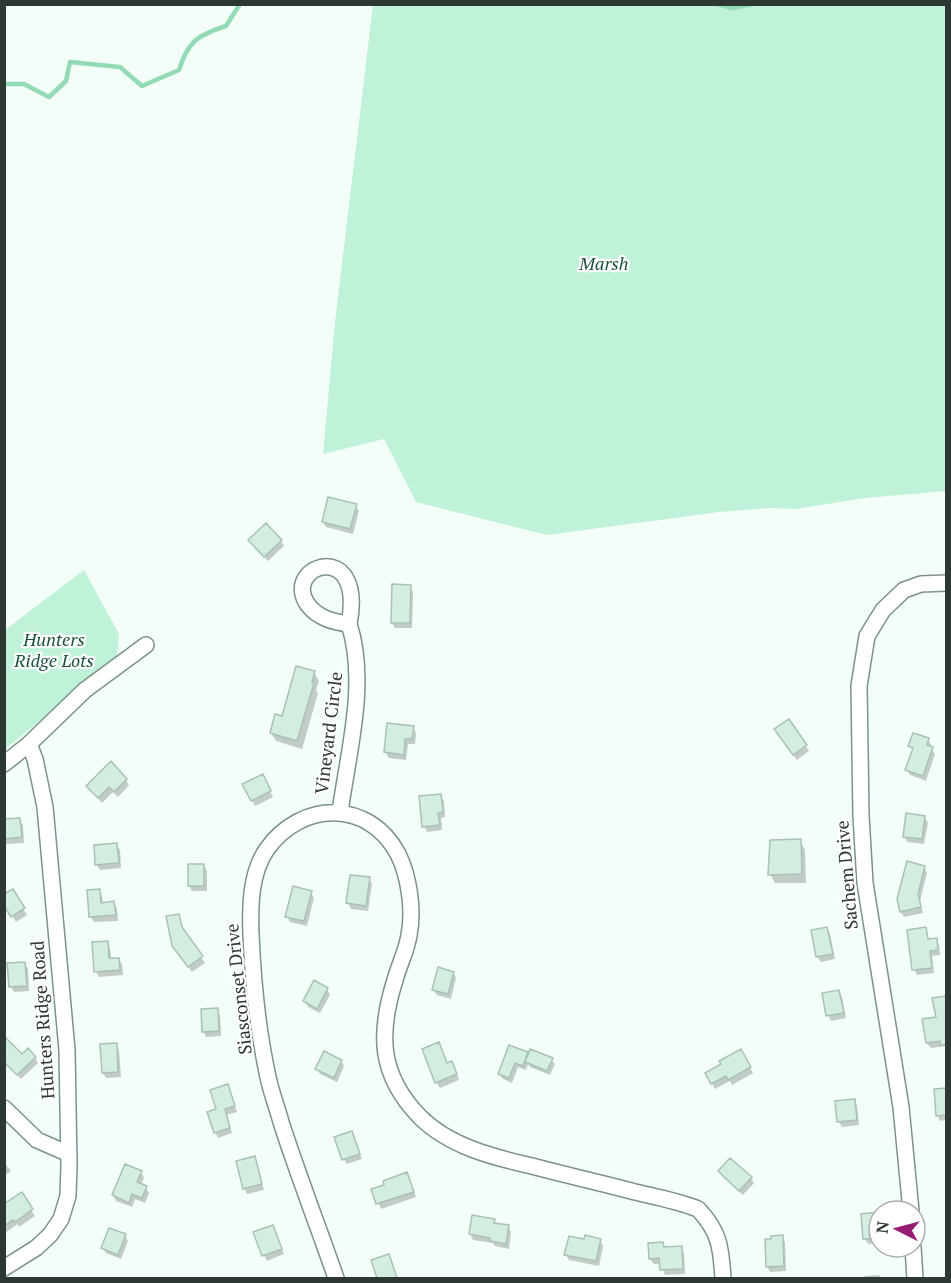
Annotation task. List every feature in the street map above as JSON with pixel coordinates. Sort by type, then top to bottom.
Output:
[{"type":"street","name":"Sachem Drive","points":[[910,1199],[901,1107],[865,883],[861,816],[859,686],[867,636],[883,610],[903,590],[921,584],[946,583]]},
{"type":"street","name":"Vineyard Circle","points":[[340,812],[355,711],[358,674],[354,641],[349,624]]},
{"type":"street","points":[[4,764],[85,690],[146,645]]},
{"type":"street","name":"Hunters Ridge Road","points":[[4,1268],[36,1248],[50,1235],[61,1219],[68,1196],[67,1050],[45,807],[35,759],[28,744]]},
{"type":"street","name":"Siasconset Drive","points":[[336,1278],[289,1146],[268,1077],[256,1007],[250,910],[254,883],[266,850],[294,823],[318,814],[340,812],[375,825],[387,836],[406,873],[410,934],[388,1004],[385,1035],[386,1060],[398,1091],[438,1134],[490,1156],[698,1209],[713,1229],[720,1244],[723,1278]]},
{"type":"street","points":[[4,1108],[37,1140],[69,1154]]},
{"type":"street","points":[[914,1259],[915,1278]]},
{"type":"green space","name":"Marsh","points":[[373,5],[946,5],[946,491],[865,498],[796,509],[770,508],[719,512],[547,535],[416,502],[384,439],[323,454],[335,322]]},
{"type":"green space","name":"Hunters Ridge Lots","points":[[84,570],[119,634],[117,656],[113,662],[5,749],[5,630]]},
{"type":"building","points":[[328,497],[357,504],[350,529],[322,522]]},
{"type":"building","points":[[266,523],[282,540],[264,557],[248,540]]},
{"type":"building","points":[[392,584],[411,585],[410,623],[391,623]]},
{"type":"building","points":[[296,666],[315,671],[312,682],[314,683],[297,741],[270,733],[275,714],[282,716]]},
{"type":"building","points":[[789,719],[807,745],[793,755],[774,729]]},
{"type":"building","points":[[387,723],[414,726],[412,739],[405,739],[404,755],[384,752]]},
{"type":"building","points":[[913,733],[929,738],[927,745],[933,747],[923,776],[905,770],[913,748],[908,746]]},
{"type":"building","points":[[111,761],[127,779],[114,792],[109,787],[98,798],[86,786]]},
{"type":"building","points":[[263,774],[271,791],[251,801],[242,784]]},
{"type":"building","points":[[441,794],[443,812],[438,813],[440,825],[422,827],[419,796]]},
{"type":"building","points":[[906,813],[925,816],[922,839],[903,837]]},
{"type":"building","points":[[20,818],[22,837],[4,839],[4,819]]},
{"type":"building","points":[[801,839],[802,874],[768,875],[770,840]]},
{"type":"building","points":[[117,843],[119,863],[95,865],[94,845]]},
{"type":"building","points":[[907,861],[925,866],[918,894],[921,907],[900,912],[897,899]]},
{"type":"building","points":[[188,864],[204,864],[204,886],[188,886]]},
{"type":"building","points":[[350,875],[370,877],[366,906],[346,903]]},
{"type":"building","points":[[293,886],[312,891],[304,921],[285,917]]},
{"type":"building","points":[[13,889],[25,908],[11,917],[4,906],[4,894]]},
{"type":"building","points":[[100,889],[101,903],[114,901],[116,915],[89,917],[87,890]]},
{"type":"building","points":[[179,914],[182,927],[203,956],[188,967],[172,946],[166,916]]},
{"type":"building","points":[[827,927],[833,954],[816,957],[811,930]]},
{"type":"building","points":[[926,927],[928,939],[937,938],[938,950],[930,951],[932,968],[912,970],[907,930]]},
{"type":"building","points":[[108,941],[109,958],[119,958],[120,970],[94,972],[92,942]]},
{"type":"building","points":[[25,962],[27,986],[9,987],[7,963]]},
{"type":"building","points":[[438,967],[454,972],[448,994],[432,990]]},
{"type":"building","points":[[314,980],[328,988],[317,1009],[303,1001]]},
{"type":"building","points":[[839,990],[844,1013],[826,1016],[822,993]]},
{"type":"building","points":[[946,996],[946,1045],[940,1045],[940,1041],[926,1043],[922,1019],[936,1017],[932,998]]},
{"type":"building","points":[[218,1008],[219,1031],[202,1032],[201,1009]]},
{"type":"building","points":[[4,1036],[22,1054],[28,1048],[36,1057],[17,1075],[4,1062]]},
{"type":"building","points":[[439,1042],[447,1063],[452,1061],[457,1074],[435,1083],[422,1049]]},
{"type":"building","points":[[117,1043],[118,1072],[102,1073],[100,1044]]},
{"type":"building","points":[[509,1045],[528,1052],[523,1066],[515,1063],[509,1078],[498,1074]]},
{"type":"building","points":[[530,1049],[553,1058],[547,1071],[525,1062]]},
{"type":"building","points":[[741,1049],[751,1067],[728,1080],[726,1076],[711,1084],[705,1073],[721,1064],[719,1061]]},
{"type":"building","points":[[324,1051],[342,1060],[334,1078],[315,1069]]},
{"type":"building","points":[[228,1084],[235,1106],[225,1109],[230,1128],[214,1133],[207,1112],[216,1109],[210,1090]]},
{"type":"building","points":[[946,1088],[946,1115],[936,1116],[934,1089]]},
{"type":"building","points":[[855,1099],[857,1120],[837,1122],[835,1101]]},
{"type":"building","points":[[352,1131],[360,1154],[342,1160],[334,1137]]},
{"type":"building","points":[[255,1156],[262,1184],[243,1189],[236,1161]]},
{"type":"building","points":[[730,1158],[752,1177],[739,1191],[718,1171]]},
{"type":"building","points":[[125,1164],[142,1171],[137,1182],[147,1186],[142,1198],[132,1194],[129,1203],[112,1195]]},
{"type":"building","points":[[407,1172],[414,1192],[376,1204],[371,1189],[384,1185],[383,1181]]},
{"type":"building","points":[[22,1192],[33,1209],[15,1222],[13,1220],[4,1226],[4,1204]]},
{"type":"building","points":[[867,1213],[867,1239],[863,1239],[861,1214]]},
{"type":"building","points":[[472,1215],[495,1219],[494,1223],[509,1225],[506,1244],[469,1234]]},
{"type":"building","points":[[273,1225],[282,1249],[262,1256],[253,1232]]},
{"type":"building","points":[[109,1228],[126,1234],[118,1255],[101,1248]]},
{"type":"building","points":[[585,1235],[601,1239],[596,1261],[564,1255],[569,1236],[584,1239]]},
{"type":"building","points":[[783,1235],[784,1266],[766,1267],[765,1239]]},
{"type":"building","points":[[663,1242],[664,1247],[682,1246],[683,1269],[660,1270],[659,1258],[649,1259],[648,1243]]},
{"type":"building","points":[[389,1254],[397,1278],[377,1278],[371,1260]]},
{"type":"waterway","points":[[4,84],[24,84],[49,97],[66,81],[70,62],[120,67],[142,86],[179,70],[186,52],[195,40],[226,26],[240,4]]},
{"type":"waterway","points":[[717,4],[733,8],[752,4]]}]
